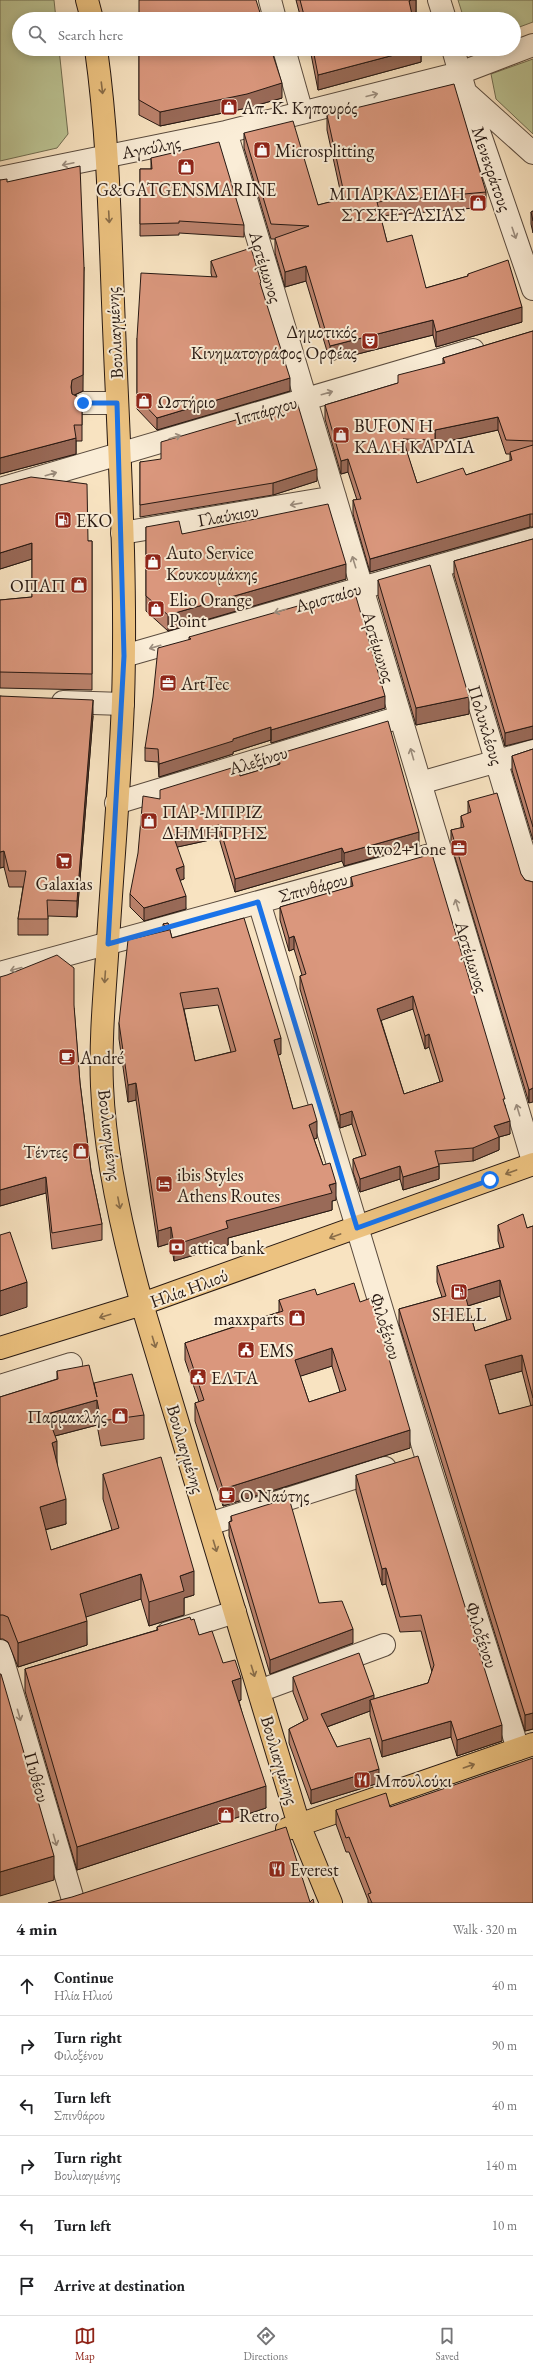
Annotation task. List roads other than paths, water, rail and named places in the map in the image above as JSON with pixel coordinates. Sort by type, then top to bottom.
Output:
[{"type":"main road","points":[[87,0],[90,12]]},
{"type":"main road","name":"Βουλιαγμένης","points":[[97,56],[103,105],[106,156],[120,454],[124,656],[103,1014],[102,1087],[112,1166],[132,1269],[142,1304],[300,1825],[331,1903]]},
{"type":"main road","name":"Ηλία Ηλιού","points":[[0,1348],[142,1304],[533,1164]]},
{"type":"main road","points":[[266,1836],[526,1746]]},
{"type":"main road","points":[[71,1902],[95,1893]]},
{"type":"street","points":[[270,0],[273,12]]},
{"type":"street","points":[[439,0],[443,12]]},
{"type":"street","name":"Αγκύλης","points":[[521,51],[533,45]]},
{"type":"street","points":[[286,56],[302,113]]},
{"type":"street","name":"Μενεκράτους","points":[[455,56],[462,82],[533,289]]},
{"type":"street","name":"Αγκύλης","points":[[0,178],[226,132],[302,113],[462,82],[512,56]]},
{"type":"street","points":[[462,82],[533,153]]},
{"type":"street","name":"Αρτέμωνος","points":[[226,132],[533,1161]]},
{"type":"street","name":"Ιππάρχου","points":[[0,489],[495,343]]},
{"type":"street","points":[[83,403],[117,403]]},
{"type":"street","name":"Γλαύκιου","points":[[122,533],[335,497]]},
{"type":"street","name":"Αρισταίου","points":[[124,656],[533,539]]},
{"type":"street","name":"Πολυκλέους","points":[[438,566],[533,884]]},
{"type":"street","points":[[46,702],[122,704]]},
{"type":"street","name":"Αλεξίνου","points":[[116,803],[400,717]]},
{"type":"street","points":[[420,782],[533,751]]},
{"type":"street","name":"Σπινθάρου","points":[[0,973],[441,852]]},
{"type":"street","name":"Φιλοξένου","points":[[258,902],[426,1456],[526,1746]]},
{"type":"street","points":[[0,1386],[71,1364]]},
{"type":"street","points":[[209,1524],[426,1456]]},
{"type":"street","points":[[152,1638],[235,1612]]},
{"type":"street","points":[[259,1691],[384,1645]]},
{"type":"street","name":"Πυθέου","points":[[0,1651],[5,1684],[71,1902]]},
{"type":"street","points":[[5,1684],[32,1676]]},
{"type":"place","name":"Απ. Κ. Κηπουρός","points":[[229,107]]},
{"type":"place","name":"Microsplitting","points":[[262,150]]},
{"type":"place","name":"G&GATGENSMARINE","points":[[186,167]]},
{"type":"place","name":"ΜΠΑΡΚΑΣ ΕΙΔΗ ΣΥΣΚΕΥΑΣΙΑΣ","points":[[478,203]]},
{"type":"place","name":"Δημοτικός Κινηματογράφος Ορφέας","points":[[370,341]]},
{"type":"place","name":"Ωστήριο","points":[[144,401]]},
{"type":"place","name":"BUFON Η ΚΑΛΗ ΚΑΡΔΙΑ","points":[[341,435]]},
{"type":"place","name":"EKO","points":[[63,520]]},
{"type":"place","name":"Auto Service Κουκουμάκης","points":[[153,562]]},
{"type":"place","name":"ΟΠΑΠ","points":[[79,585]]},
{"type":"place","name":"Elio Orange Point","points":[[156,609]]},
{"type":"place","name":"ArtTec","points":[[168,683]]},
{"type":"place","name":"ΠΑΡ-ΜΠΡΙΖ ΔΗΜΗΤΡΗΣ","points":[[149,821]]},
{"type":"place","name":"two2+1one","points":[[459,848]]},
{"type":"place","name":"Galaxias","points":[[64,861]]},
{"type":"place","name":"André","points":[[67,1057]]},
{"type":"place","name":"Τέντες","points":[[81,1151]]},
{"type":"place","name":"ibis Styles Athens Routes","points":[[164,1184]]},
{"type":"place","name":"attica bank","points":[[177,1247]]},
{"type":"place","name":"SHELL","points":[[459,1292]]},
{"type":"place","name":"maxxparts","points":[[297,1318]]},
{"type":"place","name":"EMS","points":[[246,1350]]},
{"type":"place","name":"ΕΛΤΑ","points":[[198,1377]]},
{"type":"place","name":"Παρμακλής","points":[[120,1416]]},
{"type":"place","name":"Ο Ναύτης","points":[[227,1495]]},
{"type":"place","name":"Μπουλούκι","points":[[362,1780]]},
{"type":"place","name":"Retro","points":[[226,1815]]},
{"type":"place","name":"Everest","points":[[277,1869]]}]
